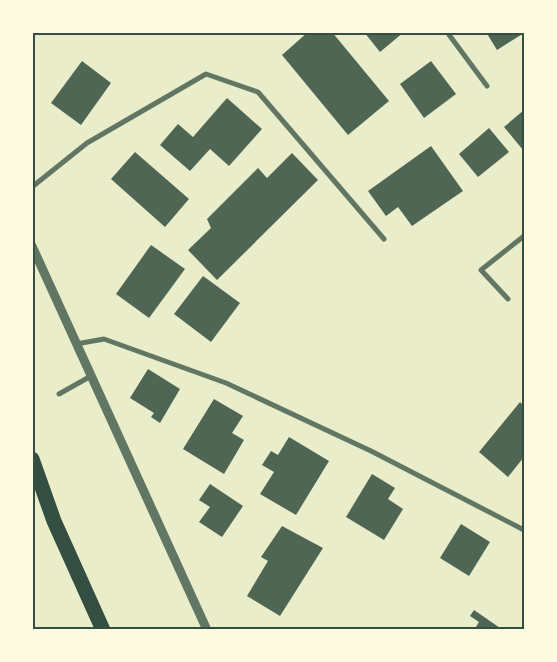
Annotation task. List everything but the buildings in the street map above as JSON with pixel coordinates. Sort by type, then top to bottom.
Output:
[{"type":"highway","points":[[32,459],[54,520],[104,630]]},
{"type":"highway","points":[[32,483],[54,520]]},
{"type":"street","points":[[447,32],[486,86]]},
{"type":"street","points":[[32,187],[87,143],[206,74],[258,92],[384,239]]},
{"type":"street","points":[[508,299],[481,270],[524,236]]},
{"type":"street","points":[[32,246],[207,630]]},
{"type":"street","points":[[76,344],[104,339],[226,383],[371,451],[524,530]]},
{"type":"street","points":[[58,394],[91,376]]}]
